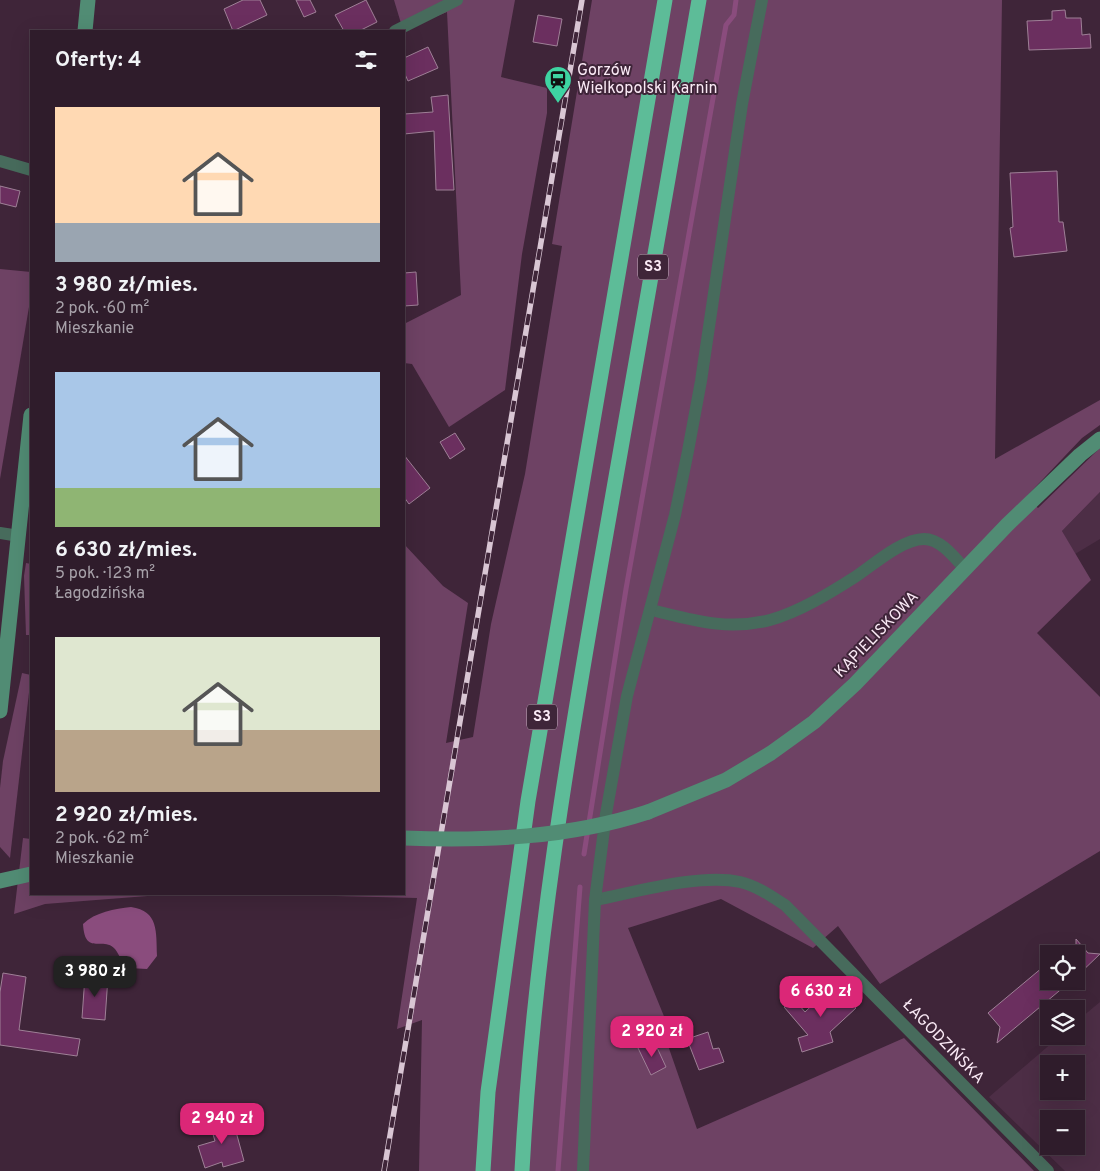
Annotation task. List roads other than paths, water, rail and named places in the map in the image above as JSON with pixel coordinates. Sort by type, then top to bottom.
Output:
[{"type":"highway","name":"S3","points":[[483,1171],[488,1092],[528,801],[665,0]]},
{"type":"highway","name":"S3","points":[[522,1171],[526,1095],[538,981],[574,718],[699,0]]},
{"type":"street","points":[[85,30],[88,0]]},
{"type":"street","points":[[397,30],[458,0]]},
{"type":"street","points":[[583,1171],[595,900],[606,814],[627,696],[675,515],[702,381],[742,104],[762,0]]},
{"type":"street","points":[[0,161],[30,170]]},
{"type":"street","points":[[0,711],[30,426]]},
{"type":"street","name":"KĄPIELISKOWA","points":[[405,838],[482,839],[549,835],[583,830],[648,812],[726,780],[771,754],[814,722],[855,684],[1027,506],[1080,455],[1100,439]]},
{"type":"street","points":[[0,533],[19,536]]},
{"type":"street","points":[[650,610],[711,624],[740,626],[772,620],[799,608],[853,578],[911,542],[925,539],[939,544],[966,570]]},
{"type":"street","points":[[0,880],[30,874]]},
{"type":"street","name":"ŁAGODZIŃSKA","points":[[595,900],[716,878],[742,882],[765,892],[785,905],[1048,1171]]},
{"type":"waterway","points":[[584,854],[626,589],[726,25],[734,15],[736,0]]},
{"type":"waterway","points":[[558,1171],[580,887]]},
{"type":"railway","points":[[384,1171],[582,0]]},
{"type":"place","name":"Gorzów Wielkopolski Karnin","points":[[558,104]]}]
